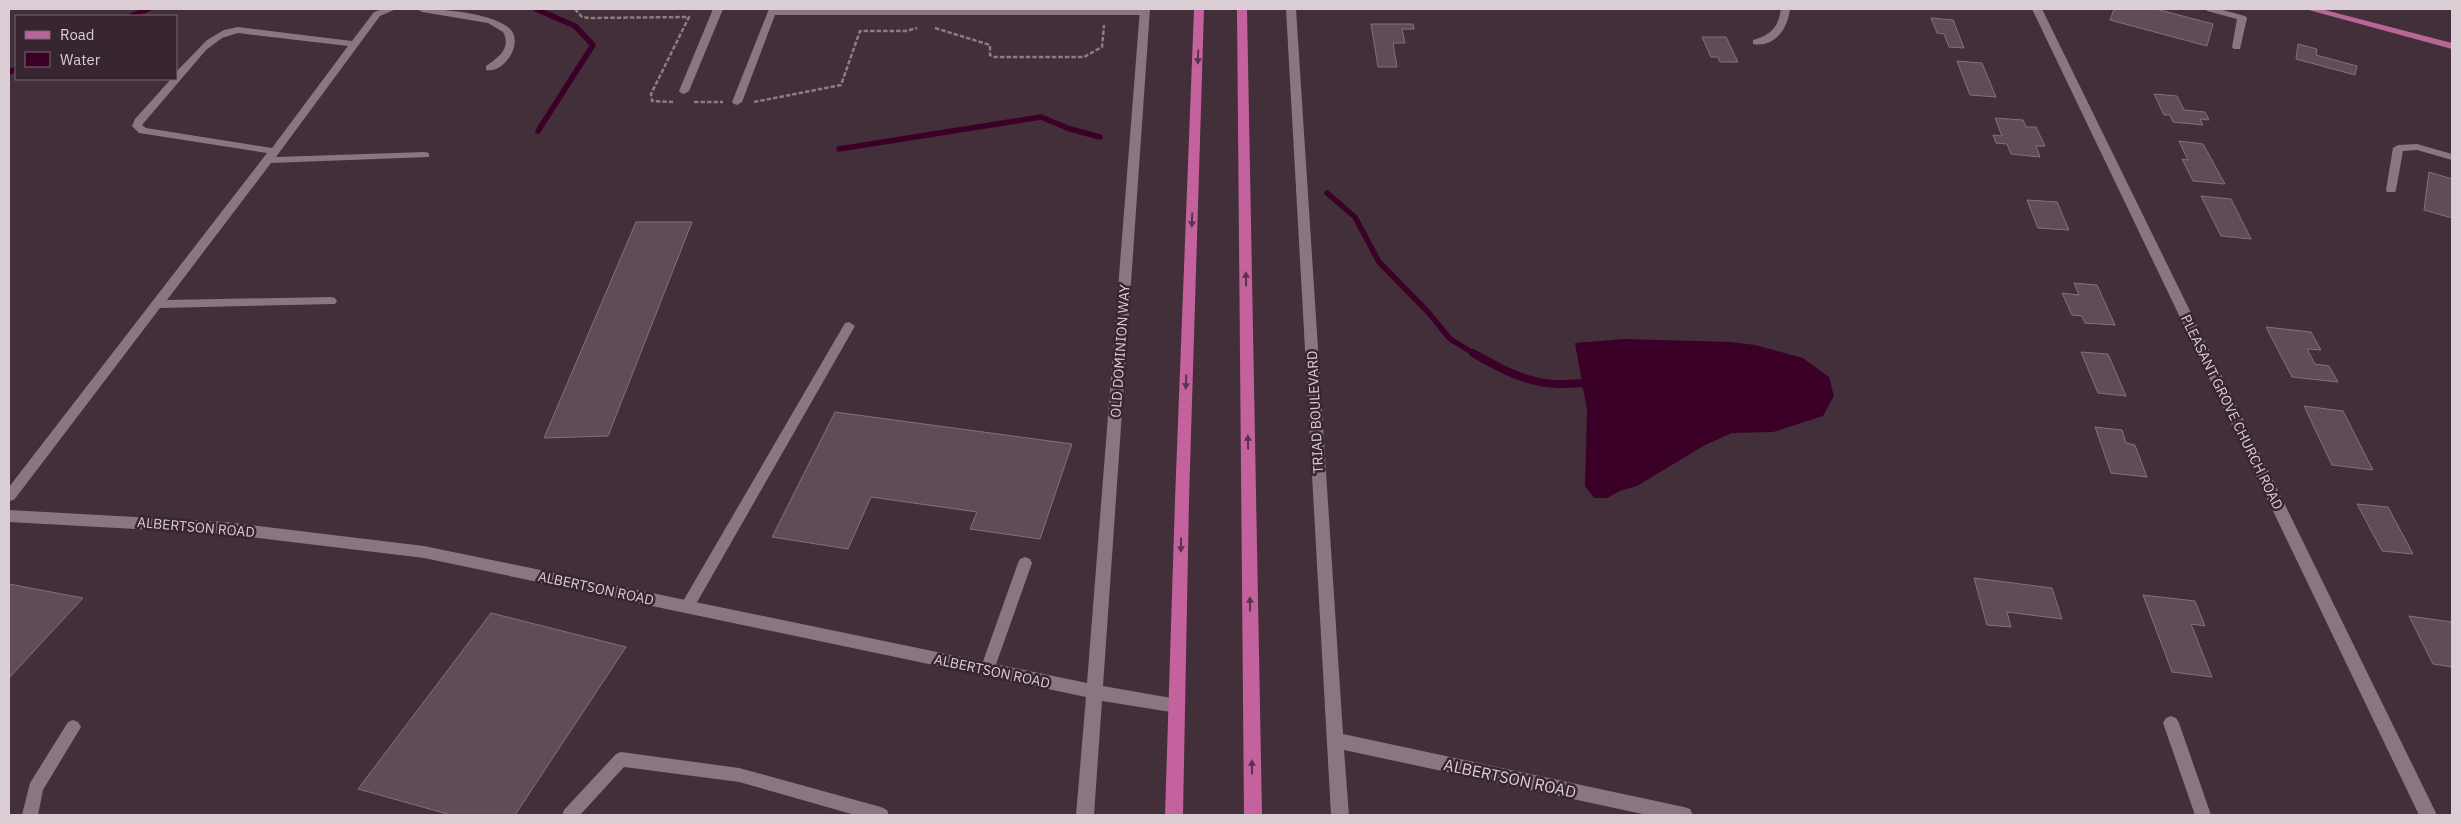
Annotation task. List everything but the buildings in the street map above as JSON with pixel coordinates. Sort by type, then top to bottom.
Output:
[{"type":"highway","points":[[1174,815],[1199,9]]},
{"type":"highway","points":[[1242,9],[1253,815]]},
{"type":"main road","points":[[2310,9],[2452,46]]},
{"type":"street","name":"TRIAD BOULEVARD","points":[[1291,9],[1340,815]]},
{"type":"street","name":"PLEASANT GROVE CHURCH ROAD","points":[[2037,9],[2428,815]]},
{"type":"street","name":"OLD DOMINION WAY","points":[[1085,815],[1145,10]]},
{"type":"street","name":"ALBERTSON ROAD","points":[[9,516],[225,528],[424,552],[1094,692],[1177,706]]},
{"type":"street","name":"ALBERTSON ROAD","points":[[1335,740],[1684,815]]},
{"type":"lane","points":[[9,496],[354,44],[378,14],[391,9]]},
{"type":"lane","points":[[422,9],[490,21],[499,24],[510,32],[512,38],[509,47],[496,64],[489,68]]},
{"type":"lane","points":[[684,91],[718,9]]},
{"type":"lane","points":[[1756,42],[1776,34],[1784,23],[1785,9]]},
{"type":"lane","points":[[2210,9],[2242,18],[2237,47]]},
{"type":"lane","points":[[737,102],[773,10],[1145,10]]},
{"type":"lane","points":[[178,77],[208,42],[226,32],[238,30],[354,44]]},
{"type":"lane","points":[[175,80],[139,121],[137,126],[143,131],[271,155],[425,155]]},
{"type":"lane","points":[[2391,190],[2398,148],[2416,146],[2452,157]]},
{"type":"lane","points":[[156,304],[332,301]]},
{"type":"lane","points":[[687,607],[849,326]]},
{"type":"lane","points":[[987,670],[1025,564]]},
{"type":"lane","points":[[2171,723],[2203,815]]},
{"type":"lane","points":[[30,815],[36,788],[73,727]]},
{"type":"lane","points":[[570,815],[621,759],[739,775],[881,815]]},
{"type":"path","points":[[575,9],[582,16],[589,18],[689,17],[650,98],[657,102],[677,102]]},
{"type":"path","points":[[928,26],[990,45],[990,55],[993,58],[1084,57],[1102,47],[1107,11]]},
{"type":"path","points":[[687,102],[762,102],[841,85],[860,31],[906,30],[921,27]]},
{"type":"water","points":[[1624,339],[1731,342],[1755,345],[1803,358],[1829,377],[1834,396],[1823,416],[1773,432],[1732,433],[1705,445],[1637,486],[1620,491],[1607,498],[1594,498],[1585,486],[1587,410],[1575,343]]},
{"type":"waterway","points":[[133,15],[148,9]]},
{"type":"waterway","points":[[536,9],[575,26],[593,45],[538,131]]},
{"type":"waterway","points":[[9,72],[15,69]]},
{"type":"waterway","points":[[839,149],[1041,117],[1070,129],[1100,137]]},
{"type":"waterway","points":[[1327,193],[1355,217],[1379,262],[1428,312],[1450,339],[1475,354]]},
{"type":"waterway","points":[[1473,353],[1503,369],[1534,381],[1591,385]]}]
